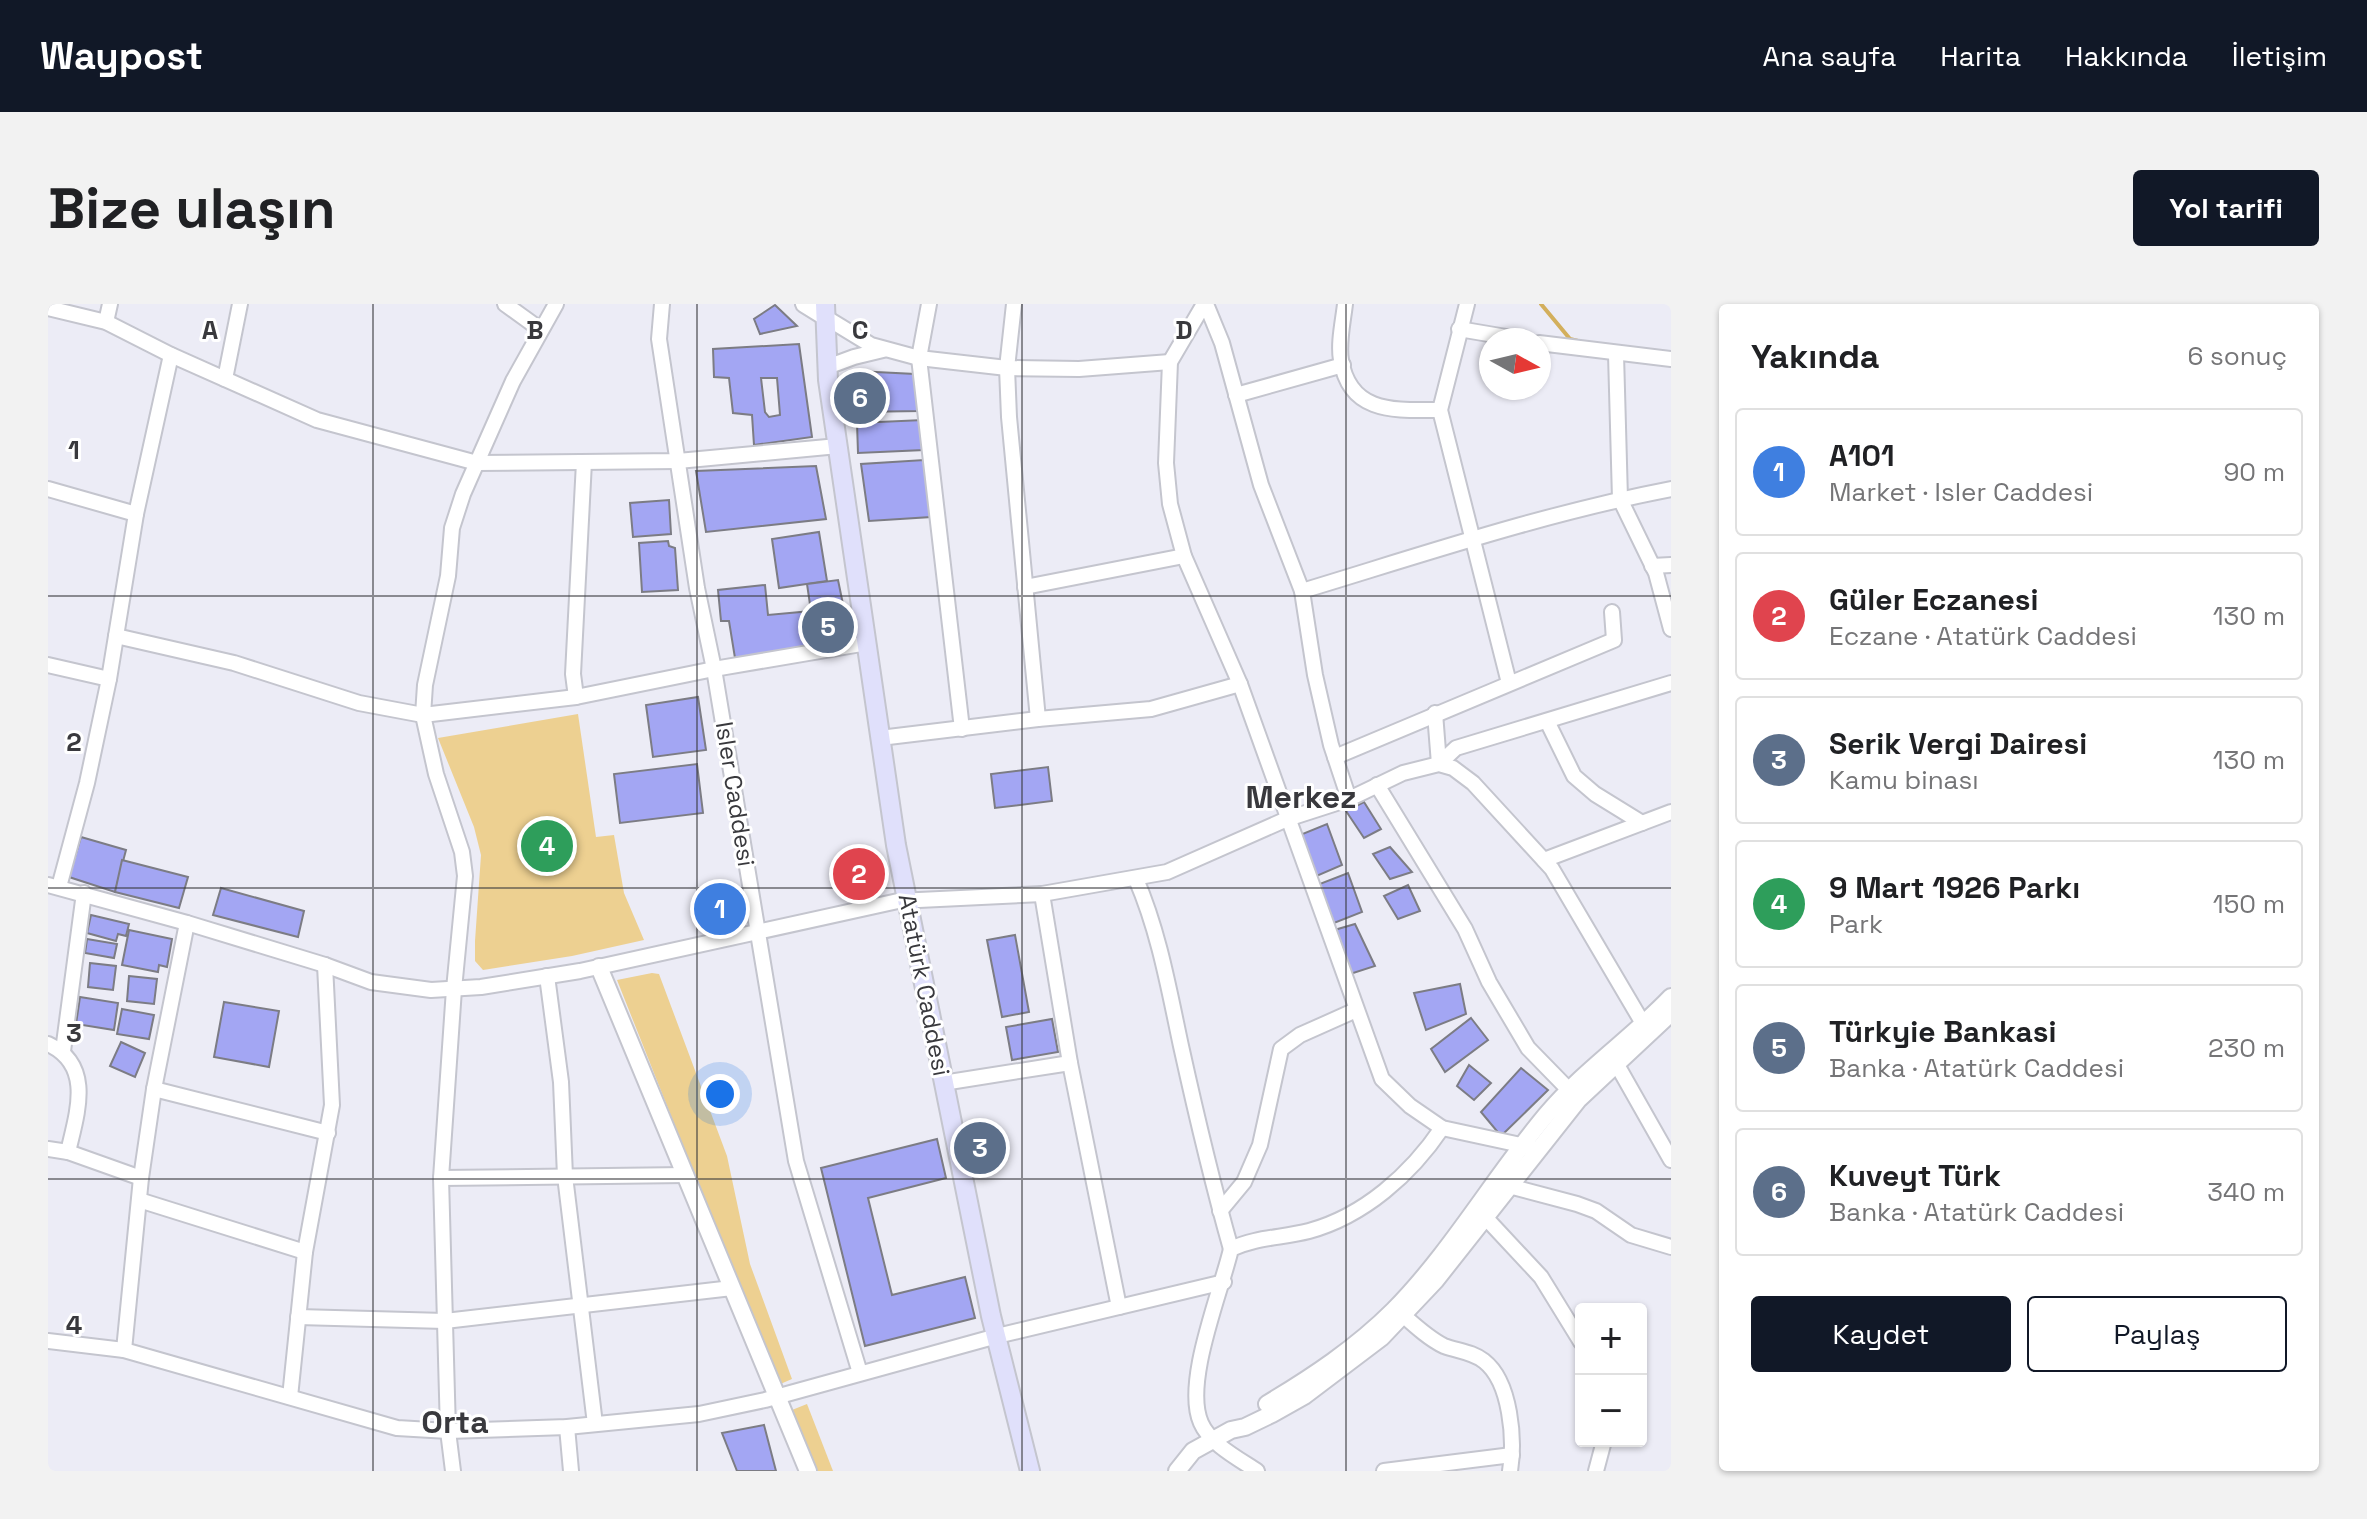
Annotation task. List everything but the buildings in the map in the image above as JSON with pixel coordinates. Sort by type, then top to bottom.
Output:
[{"type":"main road","name":"Atatürk Caddesi","points":[[825,310],[827,367],[880,738],[907,901],[997,1336],[1030,1471]]},
{"type":"street","points":[[106,322],[110,304]]},
{"type":"street","points":[[225,379],[240,304]]},
{"type":"street","points":[[505,304],[541,330]]},
{"type":"street","points":[[453,1471],[448,1431],[441,1178],[465,876],[462,852],[436,774],[423,715],[425,685],[448,576],[452,528],[463,494],[513,381],[556,304]]},
{"type":"street","name":"Isler Caddesi","points":[[662,304],[659,339],[697,588],[714,669],[796,1161],[860,1373]]},
{"type":"street","points":[[804,304],[825,310],[859,340],[919,358],[1007,368],[1079,369],[1170,362]]},
{"type":"street","points":[[929,304],[919,358],[962,729]]},
{"type":"street","points":[[1014,304],[1007,368],[1038,719]]},
{"type":"street","points":[[1205,304],[1170,362],[1166,463],[1170,504],[1184,556],[1240,684],[1382,1079],[1410,1106],[1442,1128],[1530,1147]]},
{"type":"street","points":[[1205,304],[1222,343],[1261,485],[1302,591],[1315,675],[1349,799]]},
{"type":"street","points":[[1345,304],[1341,358],[1347,381],[1365,402],[1400,410],[1440,410]]},
{"type":"street","points":[[1467,304],[1440,410],[1509,683]]},
{"type":"street","points":[[48,308],[106,322],[171,355],[317,420],[477,463],[678,461],[838,446]]},
{"type":"street","points":[[1459,329],[1479,332]]},
{"type":"street","points":[[1551,345],[1671,359]]},
{"type":"street","points":[[827,367],[884,350]]},
{"type":"street","points":[[1616,354],[1620,499],[1652,566],[1671,629]]},
{"type":"street","points":[[171,355],[136,514],[109,679],[87,783],[54,886],[187,923],[371,982],[431,990],[454,989],[599,967],[907,901],[1042,894],[1167,872],[1287,819],[1349,799],[1403,773],[1439,764],[1456,748],[1671,683]]},
{"type":"street","points":[[1236,395],[1343,365]]},
{"type":"street","points":[[576,697],[573,674],[584,462]]},
{"type":"street","points":[[48,489],[136,514]]},
{"type":"street","points":[[1302,591],[1472,539],[1620,499],[1671,489]]},
{"type":"street","points":[[1025,587],[1184,556]]},
{"type":"street","points":[[1652,566],[1671,565]]},
{"type":"street","points":[[1335,757],[1614,640],[1612,612]]},
{"type":"street","points":[[116,636],[234,663],[359,703],[423,715],[576,697],[867,643]]},
{"type":"street","points":[[48,665],[109,679]]},
{"type":"street","points":[[880,738],[1151,709],[1240,684]]},
{"type":"street","points":[[1435,713],[1439,764]]},
{"type":"street","points":[[1547,721],[1574,776],[1595,794],[1642,823]]},
{"type":"street","points":[[1439,764],[1453,768],[1473,783],[1544,860],[1646,1028]]},
{"type":"street","points":[[1377,785],[1465,929],[1489,982],[1528,1048],[1569,1090]]},
{"type":"street","points":[[1544,860],[1671,812]]},
{"type":"street","points":[[1136,879],[1148,908],[1208,1170],[1231,1249],[1198,1374],[1196,1404],[1201,1424],[1214,1440],[1257,1471]]},
{"type":"street","points":[[63,1051],[84,893]]},
{"type":"street","points":[[1042,894],[1070,1063],[1119,1307]]},
{"type":"street","points":[[124,1350],[141,1178],[154,1089],[187,923]]},
{"type":"street","points":[[290,1397],[305,1252],[332,1105],[325,965]]},
{"type":"street","points":[[599,967],[808,1471]]},
{"type":"street","points":[[547,976],[561,1082],[565,1176],[595,1424]]},
{"type":"street","points":[[1177,1471],[1193,1451],[1231,1430],[1242,1417],[1328,1365],[1400,1312],[1509,1186],[1530,1147],[1569,1090],[1614,1057],[1646,1028],[1671,997]]},
{"type":"street","points":[[1220,1211],[1244,1182],[1260,1145],[1281,1049],[1300,1035],[1356,1010]]},
{"type":"street","points":[[1646,1028],[1671,1013]]},
{"type":"street","points":[[48,1044],[63,1051],[72,1063],[79,1082],[77,1112],[68,1152]]},
{"type":"street","points":[[1614,1057],[1666,1136],[1671,1160]]},
{"type":"street","points":[[1400,1312],[1451,1241],[1530,1147],[1578,1100],[1614,1057]]},
{"type":"street","points":[[943,1083],[1070,1063]]},
{"type":"street","points":[[154,1089],[328,1133]]},
{"type":"street","points":[[1231,1249],[1248,1241],[1310,1231],[1355,1210],[1399,1181],[1425,1153],[1442,1128]]},
{"type":"street","points":[[48,1149],[68,1152],[141,1178]]},
{"type":"street","points":[[441,1178],[686,1175]]},
{"type":"street","points":[[1509,1186],[1596,1211],[1631,1235],[1671,1247]]},
{"type":"street","points":[[139,1200],[305,1252]]},
{"type":"street","points":[[1485,1217],[1541,1277],[1575,1332]]},
{"type":"street","points":[[48,1341],[124,1350],[397,1428],[448,1431],[567,1427],[699,1414],[997,1336],[1224,1282]]},
{"type":"street","points":[[298,1317],[445,1321],[732,1288]]},
{"type":"street","points":[[1400,1312],[1442,1345],[1473,1354],[1487,1363],[1503,1389],[1513,1436],[1510,1471]]},
{"type":"street","points":[[567,1427],[571,1471]]},
{"type":"street","points":[[1596,1471],[1602,1447]]},
{"type":"street","points":[[1384,1471],[1512,1455]]},
{"type":"shaded area","points":[[578,714],[596,837],[614,835],[624,893],[644,940],[572,956],[483,970],[475,961],[481,855],[474,827],[438,738]]},
{"type":"shaded area","points":[[659,974],[727,1156],[750,1264],[792,1379],[778,1385],[617,980]]},
{"type":"shaded area","points":[[807,1404],[833,1471],[816,1471],[792,1410]]},
{"type":"waterway","points":[[1541,304],[1570,339],[1578,341]]},
{"type":"place","name":"Kuveyt Türk","points":[[860,398]]},
{"type":"place","name":"Türkyie Bankasi","points":[[828,627]]},
{"type":"place","name":"9 Mart 1926 Parkı","points":[[547,846]]},
{"type":"place","name":"Güler Eczanesi","points":[[859,874]]},
{"type":"place","name":"A101","points":[[720,909]]},
{"type":"place","name":"Serik Vergi Dairesi","points":[[980,1148]]},
{"type":"district","name":"Merkez","points":[[1301,797]]},
{"type":"district","name":"Orta","points":[[455,1422]]}]
